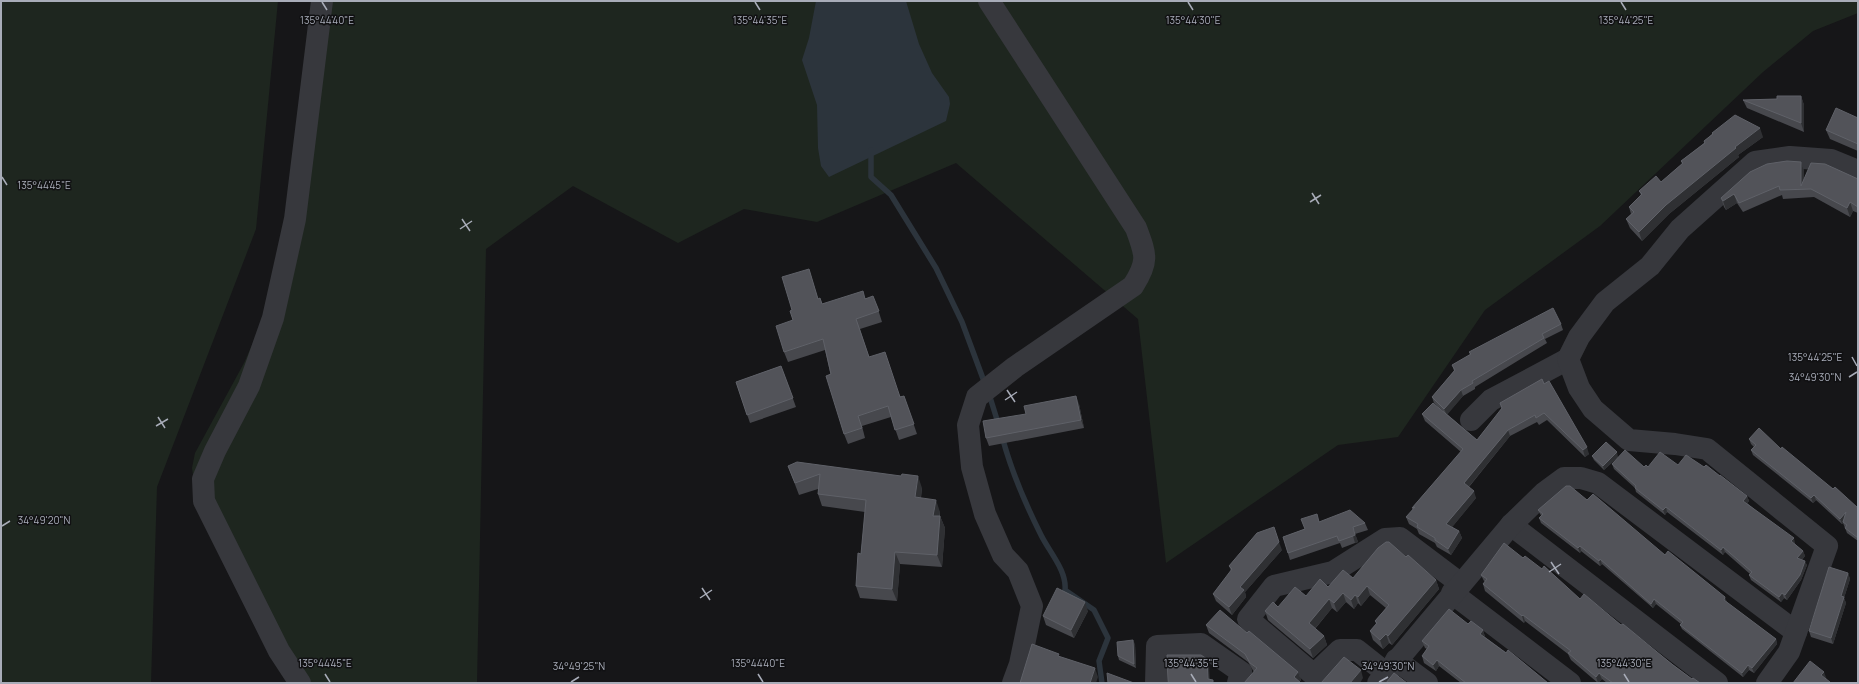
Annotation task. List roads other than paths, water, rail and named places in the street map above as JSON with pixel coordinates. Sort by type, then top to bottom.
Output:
[{"type":"street","points":[[300,683],[279,651],[204,501],[203,479],[215,451],[249,386],[273,318],[295,219],[322,1]]},
{"type":"street","points":[[989,1],[1136,228],[1145,252],[1142,271],[1133,286],[1015,367],[977,398],[968,425],[972,467],[985,514],[1004,555],[1018,571],[1032,606],[1020,664],[1013,683]]},
{"type":"street","points":[[1471,420],[1491,400],[1568,359],[1579,337],[1605,302],[1650,266],[1680,229],[1755,162],[1790,157],[1831,160],[1858,171]]},
{"type":"street","points":[[1568,359],[1579,388],[1593,409],[1628,440],[1675,444],[1707,449],[1827,546],[1789,652],[1767,683]]},
{"type":"street","points":[[1387,672],[1510,525],[1544,492],[1564,478],[1581,478],[1598,483],[1796,632]]},
{"type":"street","points":[[1510,525],[1717,683]]},
{"type":"street","points":[[1427,683],[1387,672],[1357,650],[1340,650],[1314,675],[1248,619],[1274,586],[1333,572],[1385,539],[1400,538],[1570,683]]},
{"type":"street","points":[[1156,683],[1156,646],[1201,644],[1241,672],[1238,683]]},
{"type":"waterway","points":[[871,150],[871,177],[891,195],[936,268],[962,322],[985,384]]},
{"type":"waterway","points":[[989,394],[999,426]]},
{"type":"waterway","points":[[1002,436],[1024,499],[1041,535],[1061,569],[1065,583],[1065,590],[1094,610],[1108,638],[1099,661],[1102,683]]}]
